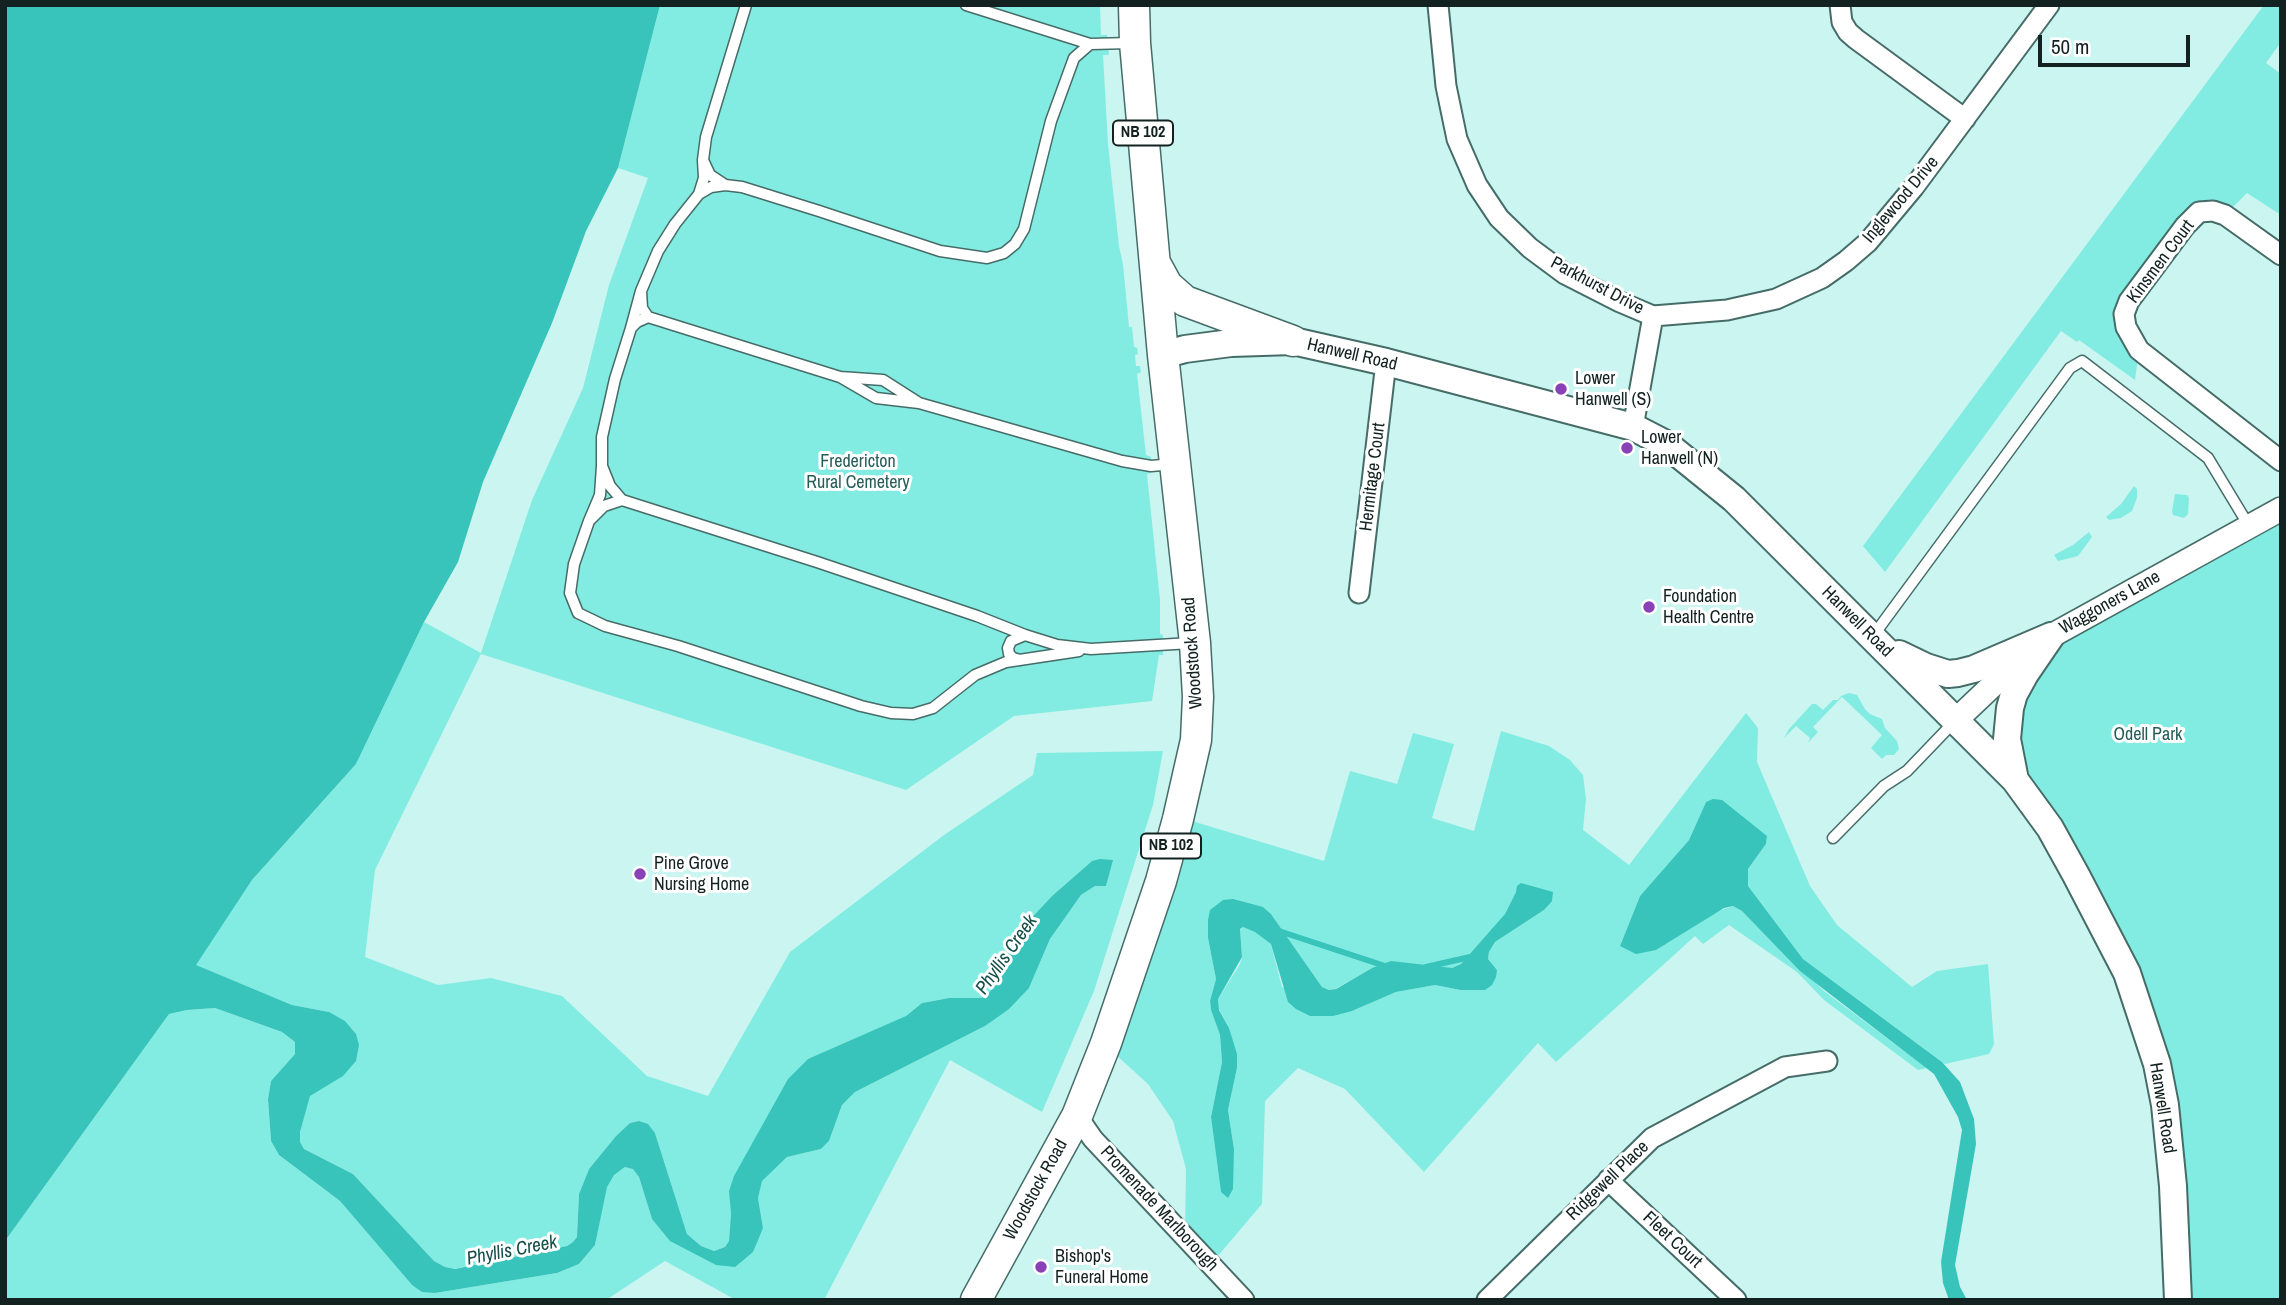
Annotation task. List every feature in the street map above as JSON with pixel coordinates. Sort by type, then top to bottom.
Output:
[{"type":"main road","name":"Woodstock Road","points":[[976,1300],[1077,1116],[1106,1043],[1178,819],[1196,740],[1198,697],[1195,643],[1154,261],[1134,5]]},
{"type":"main road","points":[[1154,261],[1167,285],[1185,301],[1293,341]]},
{"type":"main road","name":"Hanwell Road","points":[[1163,355],[1231,343],[1293,341],[1386,362],[1633,427],[1666,444],[1734,499],[2015,780],[2050,828],[2127,974],[2157,1064],[2165,1105],[2173,1185],[2178,1300]]},
{"type":"main road","points":[[1877,641],[1926,667],[1948,674],[1973,669],[2051,636]]},
{"type":"main road","points":[[2015,780],[2007,739],[2010,708],[2025,674],[2051,636]]},
{"type":"street","name":"Parkhurst Drive","points":[[1438,5],[1447,86],[1457,139],[1477,185],[1499,218],[1531,248],[1565,274],[1653,316],[1633,427]]},
{"type":"street","points":[[1840,5],[1842,22],[1848,32],[1965,119]]},
{"type":"street","name":"Inglewood Drive","points":[[1653,316],[1727,310],[1776,299],[1822,278],[1846,261],[1876,233],[1914,187],[2049,5]]},
{"type":"street","name":"Kinsmen Court","points":[[2281,255],[2225,215],[2213,211],[2199,212],[2129,301],[2124,314],[2126,327],[2140,350],[2281,461]]},
{"type":"street","name":"Hermitage Court","points":[[1359,593],[1386,362]]},
{"type":"street","name":"Waggoners Lane","points":[[1955,721],[2012,667],[2051,636],[2281,509]]},
{"type":"street","name":"Ridgewell Place","points":[[1487,1300],[1652,1138],[1785,1067],[1827,1061]]},
{"type":"street","name":"Promenade Marlborough","points":[[1077,1116],[1093,1139],[1244,1300]]},
{"type":"street","name":"Fleet Court","points":[[1608,1180],[1736,1300]]},
{"type":"lane","points":[[699,194],[704,178],[706,137],[746,5]]},
{"type":"lane","points":[[967,5],[1090,44],[1135,43]]},
{"type":"lane","points":[[1071,38],[1076,47],[1074,58],[1051,121],[1024,229],[1015,244],[1003,253],[987,258],[940,251],[742,187],[711,187],[699,194],[658,251],[641,291],[615,379],[602,437],[600,495],[573,564],[570,593],[578,613],[605,626],[678,646],[861,706],[891,713],[913,713],[933,708],[975,675],[1006,662],[1091,649],[1195,643]]},
{"type":"lane","points":[[1074,58],[1090,44]]},
{"type":"lane","points":[[703,160],[710,176],[725,185]]},
{"type":"lane","points":[[641,291],[642,308],[648,317]]},
{"type":"lane","points":[[631,328],[637,321],[648,317],[839,377],[876,398],[919,403],[1122,461],[1151,466],[1174,464]]},
{"type":"lane","points":[[1877,641],[2070,368],[2082,361],[2208,458],[2249,526]]},
{"type":"lane","points":[[839,377],[883,380],[919,403]]},
{"type":"lane","points":[[602,466],[610,486],[622,500],[903,591],[1025,635],[1057,645],[1091,649]]},
{"type":"lane","points":[[589,521],[604,506],[622,500]]},
{"type":"lane","points":[[1021,660],[1013,658],[1008,648],[1011,640],[1025,635]]},
{"type":"lane","points":[[1833,838],[1884,786],[1908,771],[1955,721]]},
{"type":"green space","name":"Fredericton Rural Cemetery","points":[[660,5],[1100,5],[1101,35],[1107,35],[1109,55],[1103,55],[1108,144],[1119,246],[1129,327],[1132,327],[1134,347],[1137,348],[1136,366],[1140,366],[1141,372],[1137,374],[1146,455],[1151,457],[1151,473],[1147,474],[1160,600],[1160,634],[1163,635],[1163,655],[1159,655],[1152,701],[1014,716],[906,790],[481,654],[375,870],[365,957],[438,985],[491,978],[562,996],[647,1076],[708,1096],[790,952],[944,835],[1033,775],[1037,753],[1163,751],[1153,805],[1094,991],[1042,1112],[950,1060],[824,1300],[736,1300],[665,1261],[606,1300],[5,1300],[5,1241],[169,1014],[215,1008],[282,1032],[295,1042],[295,1054],[271,1081],[268,1099],[271,1141],[279,1155],[340,1201],[412,1285],[435,1293],[557,1273],[579,1264],[595,1245],[606,1187],[614,1175],[625,1167],[633,1168],[639,1177],[652,1219],[716,1265],[763,1228],[758,1198],[761,1181],[787,1157],[821,1149],[829,1141],[842,1105],[855,1092],[985,1026],[1029,988],[1050,939],[1081,895],[1095,886],[1106,886],[1112,860],[1092,861],[1052,896],[1022,928],[988,995],[981,998],[949,998],[922,1003],[906,1016],[731,1213],[729,1241],[725,1247],[714,1251],[701,1246],[687,1234],[655,1133],[648,1125],[639,1121],[630,1123],[616,1136],[589,1169],[579,1194],[577,1237],[573,1242],[567,1246],[454,1269],[434,1261],[353,1174],[304,1149],[300,1142],[300,1132],[329,1012],[292,1005],[195,965],[252,880],[356,764],[424,622],[481,653],[532,500],[583,388],[609,285],[648,178],[618,168]]},
{"type":"green space","points":[[2264,5],[2281,5],[2281,42],[2266,63],[2281,74],[2281,215],[2247,193],[2225,215],[2199,212],[2129,301],[2139,350],[2135,380],[2079,340],[2077,342],[2061,331],[1885,572],[1863,546]]},
{"type":"green space","points":[[2134,486],[2137,489],[2137,498],[2132,511],[2121,518],[2109,520],[2106,517],[2121,504]]},
{"type":"green space","points":[[2175,494],[2187,495],[2189,498],[2188,514],[2184,518],[2173,515]]},
{"type":"green space","name":"Odell Park","points":[[2281,509],[2281,1300],[2178,1300],[2157,1064],[2033,802],[2010,708],[2051,636]]},
{"type":"green space","points":[[2089,532],[2092,537],[2078,556],[2058,561],[2054,555]]},
{"type":"green space","points":[[1849,693],[1857,695],[1870,714],[1882,719],[1885,728],[1897,741],[1899,749],[1894,755],[1886,755],[1882,759],[1871,748],[1882,735],[1842,697],[1813,727],[1818,732],[1808,743],[1810,738],[1796,726],[1784,738],[1812,704],[1823,710],[1833,700]]},
{"type":"green space","points":[[1746,713],[1758,728],[1757,762],[1810,886],[1837,925],[1912,987],[1937,971],[1988,964],[1994,1044],[1989,1054],[1945,1064],[1803,959],[1748,886],[1748,869],[1766,844],[1767,836],[1706,802],[1689,840],[1640,896],[1620,946],[1733,906],[1742,911],[1824,991],[1927,1068],[1918,1070],[1824,1000],[1797,972],[1729,925],[1703,944],[1695,936],[1556,1062],[1538,1043],[1424,1172],[1345,1089],[1298,1068],[1265,1101],[1262,1204],[1211,1264],[1185,1239],[1186,1169],[1173,1121],[1148,1084],[1115,1054],[1192,821],[1324,861],[1350,771],[1397,784],[1413,733],[1454,744],[1432,818],[1474,831],[1501,731],[1549,746],[1570,760],[1583,775],[1586,799],[1583,830],[1629,865]],"holes":[[[1516,892],[1544,910],[1495,942],[1488,959],[1497,970],[1460,990],[1435,985],[1396,992],[1352,1011],[1282,987],[1271,944],[1256,932],[1243,927],[1240,930],[1240,964],[1218,999],[1219,1009],[1229,1028],[1237,1068],[1228,1110],[1234,1149],[1228,1198],[1221,1191],[1211,1117],[1222,1062],[1220,1035],[1211,1010],[1210,1001],[1216,979],[1208,938],[1263,907],[1271,914],[1322,987],[1329,990],[1372,968],[1452,968],[1461,964],[1505,914]]]},
{"type":"water","name":"Phyllis Creek","points":[[5,5],[660,5],[618,168],[586,231],[552,323],[483,482],[458,562],[424,622],[356,764],[252,880],[196,965],[292,1005],[329,1012],[345,1021],[356,1034],[359,1045],[356,1061],[343,1076],[310,1096],[300,1132],[300,1142],[304,1149],[353,1174],[434,1261],[455,1269],[567,1246],[573,1242],[577,1237],[579,1194],[589,1169],[616,1136],[630,1123],[639,1121],[648,1124],[655,1133],[687,1234],[701,1246],[714,1251],[725,1247],[729,1241],[729,1191],[734,1176],[788,1079],[808,1059],[906,1016],[922,1003],[949,998],[981,998],[987,995],[993,988],[1007,949],[1022,928],[1052,896],[1092,861],[1113,860],[1106,886],[1095,886],[1081,895],[1050,939],[1029,988],[1009,1009],[985,1026],[855,1092],[842,1105],[829,1141],[821,1149],[787,1157],[762,1181],[758,1198],[763,1228],[753,1252],[735,1267],[716,1265],[670,1241],[652,1219],[639,1177],[633,1169],[625,1167],[614,1175],[607,1187],[595,1245],[579,1264],[557,1273],[435,1293],[422,1292],[412,1285],[340,1201],[279,1155],[271,1141],[268,1099],[271,1081],[295,1054],[295,1042],[282,1032],[215,1008],[169,1014],[5,1241]]},
{"type":"water","points":[[1713,799],[1722,800],[1767,836],[1766,844],[1748,869],[1748,886],[1803,959],[1942,1062],[1960,1082],[1974,1119],[1976,1144],[1955,1265],[1960,1287],[1967,1300],[1949,1300],[1943,1283],[1941,1262],[1962,1130],[1958,1117],[1934,1074],[1800,971],[1742,911],[1733,906],[1724,908],[1656,950],[1636,954],[1620,946],[1640,896],[1689,840],[1706,802]]},
{"type":"water","points":[[1521,883],[1553,892],[1552,901],[1544,910],[1495,942],[1488,959],[1497,970],[1496,977],[1492,985],[1485,990],[1460,990],[1435,985],[1396,992],[1333,1016],[1310,1016],[1288,1002],[1271,944],[1255,932],[1243,927],[1240,929],[1242,957],[1218,999],[1219,1010],[1229,1028],[1237,1054],[1237,1068],[1228,1110],[1234,1149],[1233,1189],[1228,1198],[1221,1192],[1211,1117],[1222,1062],[1220,1035],[1210,1001],[1216,979],[1208,938],[1210,910],[1223,900],[1233,899],[1263,907],[1271,914],[1322,987],[1329,990],[1391,961],[1452,968],[1461,964],[1505,914],[1517,886]]},
{"type":"waterway","points":[[1279,931],[1388,967]]},
{"type":"waterway","points":[[1426,967],[1470,957]]},
{"type":"place","name":"Lower Hanwell (S)","points":[[1561,389]]},
{"type":"place","name":"Lower Hanwell (N)","points":[[1627,448]]},
{"type":"place","name":"Foundation Health Centre","points":[[1649,607]]},
{"type":"place","name":"Pine Grove Nursing Home","points":[[640,874]]},
{"type":"place","name":"Bishop's Funeral Home","points":[[1041,1267]]}]
